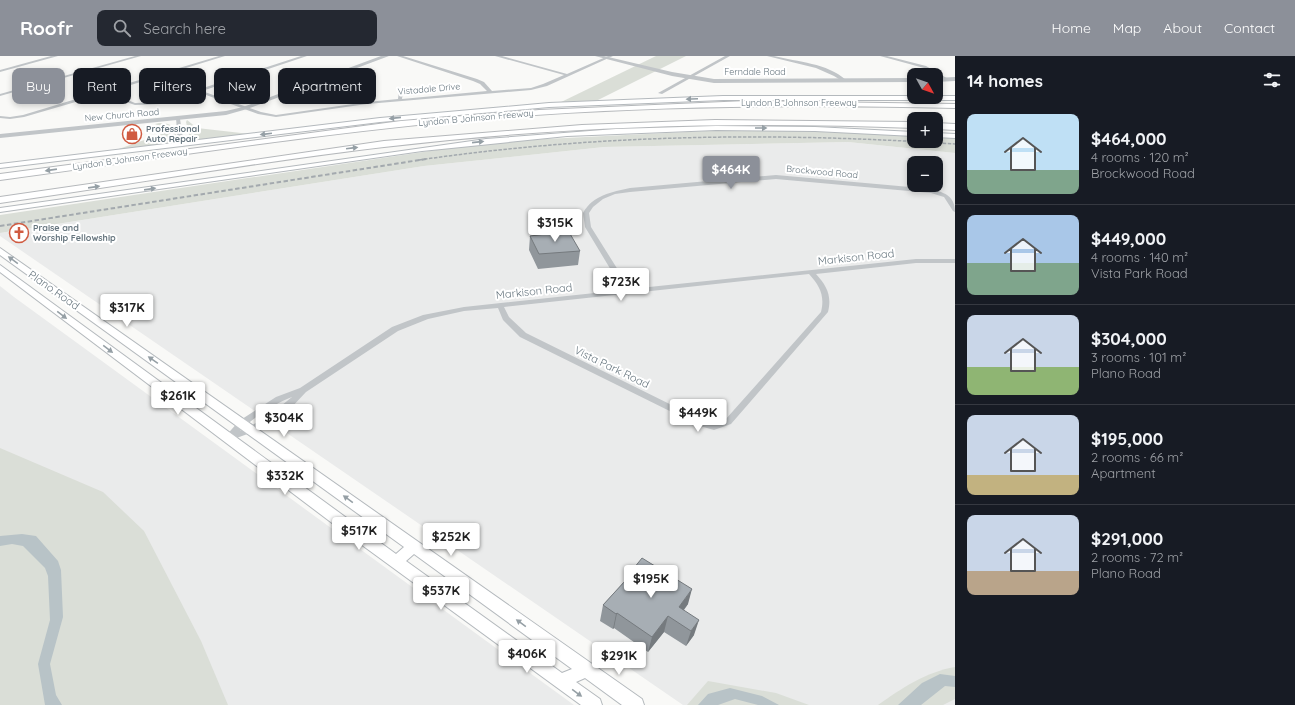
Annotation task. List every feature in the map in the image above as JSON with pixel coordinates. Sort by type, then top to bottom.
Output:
[{"type":"highway","points":[[502,115],[527,110],[679,99]]},
{"type":"highway","name":"Lyndon B Johnson Freeway","points":[[0,177],[306,135],[502,115],[606,108],[746,103],[823,102],[955,106]]},
{"type":"highway","name":"Lyndon B Johnson Freeway","points":[[0,200],[386,144],[584,127],[773,121],[907,125]]},
{"type":"highway","points":[[943,126],[955,127]]},
{"type":"highway","points":[[822,129],[907,130]]},
{"type":"highway","points":[[943,131],[955,132]]},
{"type":"highway","points":[[203,170],[242,169],[439,146]]},
{"type":"main road","points":[[0,166],[445,113],[549,105],[679,99],[832,97],[955,99]]},
{"type":"main road","points":[[0,211],[439,146],[519,138],[611,131],[713,128],[822,129],[907,134]]},
{"type":"main road","points":[[943,135],[955,136]]},
{"type":"main road","name":"Plano Road","points":[[0,251],[636,705]]},
{"type":"main road","name":"Plano Road","points":[[0,268],[396,562],[594,705]]},
{"type":"main road","points":[[16,280],[31,274]]},
{"type":"main road","points":[[77,326],[94,318]]},
{"type":"main road","points":[[396,562],[414,546]]},
{"type":"main road","points":[[560,681],[586,670]]},
{"type":"street","points":[[0,71],[56,56]]},
{"type":"street","points":[[0,95],[139,56]]},
{"type":"street","points":[[131,84],[223,56]]},
{"type":"street","points":[[206,89],[300,56]]},
{"type":"street","name":"New Church Road","points":[[0,136],[218,114],[245,108],[386,56]]},
{"type":"street","points":[[399,56],[475,80],[482,83],[490,92]]},
{"type":"street","points":[[497,56],[568,75]]},
{"type":"street","name":"Ferndale Road","points":[[598,56],[609,57],[689,77],[725,81],[907,80]]},
{"type":"street","points":[[660,93],[728,56]]},
{"type":"street","points":[[769,56],[821,68],[838,75],[844,80]]},
{"type":"street","points":[[882,56],[925,67],[948,80]]},
{"type":"street","name":"Vistadale Drive","points":[[206,94],[267,115],[287,115],[400,100],[538,87],[609,57]]},
{"type":"street","points":[[943,80],[955,80]]},
{"type":"street","points":[[398,89],[401,92],[400,100]]},
{"type":"street","points":[[0,117],[10,118],[24,116],[73,101]]},
{"type":"street","points":[[139,104],[153,104]]},
{"type":"street","points":[[178,119],[181,145]]},
{"type":"street","name":"Brockwood Road","points":[[628,292],[588,227],[586,213],[594,202],[604,196],[614,193],[630,190],[764,178],[792,178],[932,191],[946,196],[955,210]]},
{"type":"street","name":"Markison Road","points":[[228,438],[247,427],[279,399],[303,390],[395,330],[435,315],[500,305],[811,272],[918,261],[955,261]]},
{"type":"street","name":"Vista Park Road","points":[[500,305],[506,318],[523,335],[703,424],[714,427],[728,422],[824,312],[827,302],[826,292],[811,272]]},
{"type":"street","name":"Markison Road","points":[[228,438],[290,406],[303,390]]},
{"type":"shaded area","points":[[656,56],[686,56],[596,101],[557,104]]},
{"type":"shaded area","points":[[187,120],[197,128],[250,134],[199,140],[189,135],[186,122]]},
{"type":"shaded area","points":[[159,123],[170,125],[175,129],[176,140],[165,144],[113,151],[170,131],[155,124]]},
{"type":"shaded area","points":[[707,131],[795,131],[907,135],[907,148],[943,148],[943,137],[955,138],[955,153],[848,142],[604,147],[424,166],[0,233],[0,215],[463,146],[545,139]]},
{"type":"shaded area","points":[[848,142],[955,153],[955,705],[683,705],[0,236],[0,233],[424,166],[604,147]]},
{"type":"shaded area","points":[[0,286],[14,297],[574,705],[0,705]]},
{"type":"shaded area","points":[[0,448],[103,492],[144,531],[201,641],[228,705],[0,705]]},
{"type":"shaded area","points":[[22,534],[36,536],[58,561],[61,570],[63,617],[50,664],[56,695],[62,705],[45,705],[38,664],[50,620],[48,576],[45,568],[23,546],[12,544],[0,546],[0,536]]},
{"type":"shaded area","points":[[955,667],[955,699],[943,705],[878,705],[905,687],[924,677],[944,669]]},
{"type":"shaded area","points":[[940,674],[955,676],[955,687],[945,686],[921,705],[898,705],[922,683]]},
{"type":"shaded area","points":[[708,681],[776,693],[809,705],[687,705]]},
{"type":"shaded area","points":[[730,688],[762,696],[779,705],[758,705],[735,699],[718,705],[698,705],[708,694]]},
{"type":"building","points":[[564,229],[566,232],[569,232],[580,251],[539,254],[530,236],[554,233],[552,230]]},
{"type":"building","points":[[642,558],[692,589],[679,607],[699,620],[691,631],[668,616],[652,637],[603,605],[636,569],[634,568]]},
{"type":"railway","points":[[423,159],[486,151],[553,145],[620,140],[687,138],[820,138],[955,144]]},
{"type":"railway","points":[[0,226],[423,159]]},
{"type":"railway","points":[[419,160],[423,159]]},
{"type":"place","name":"Professional Auto Repair","points":[[132,134]]},
{"type":"place","name":"Praise and Worship Fellowship","points":[[19,233]]}]
